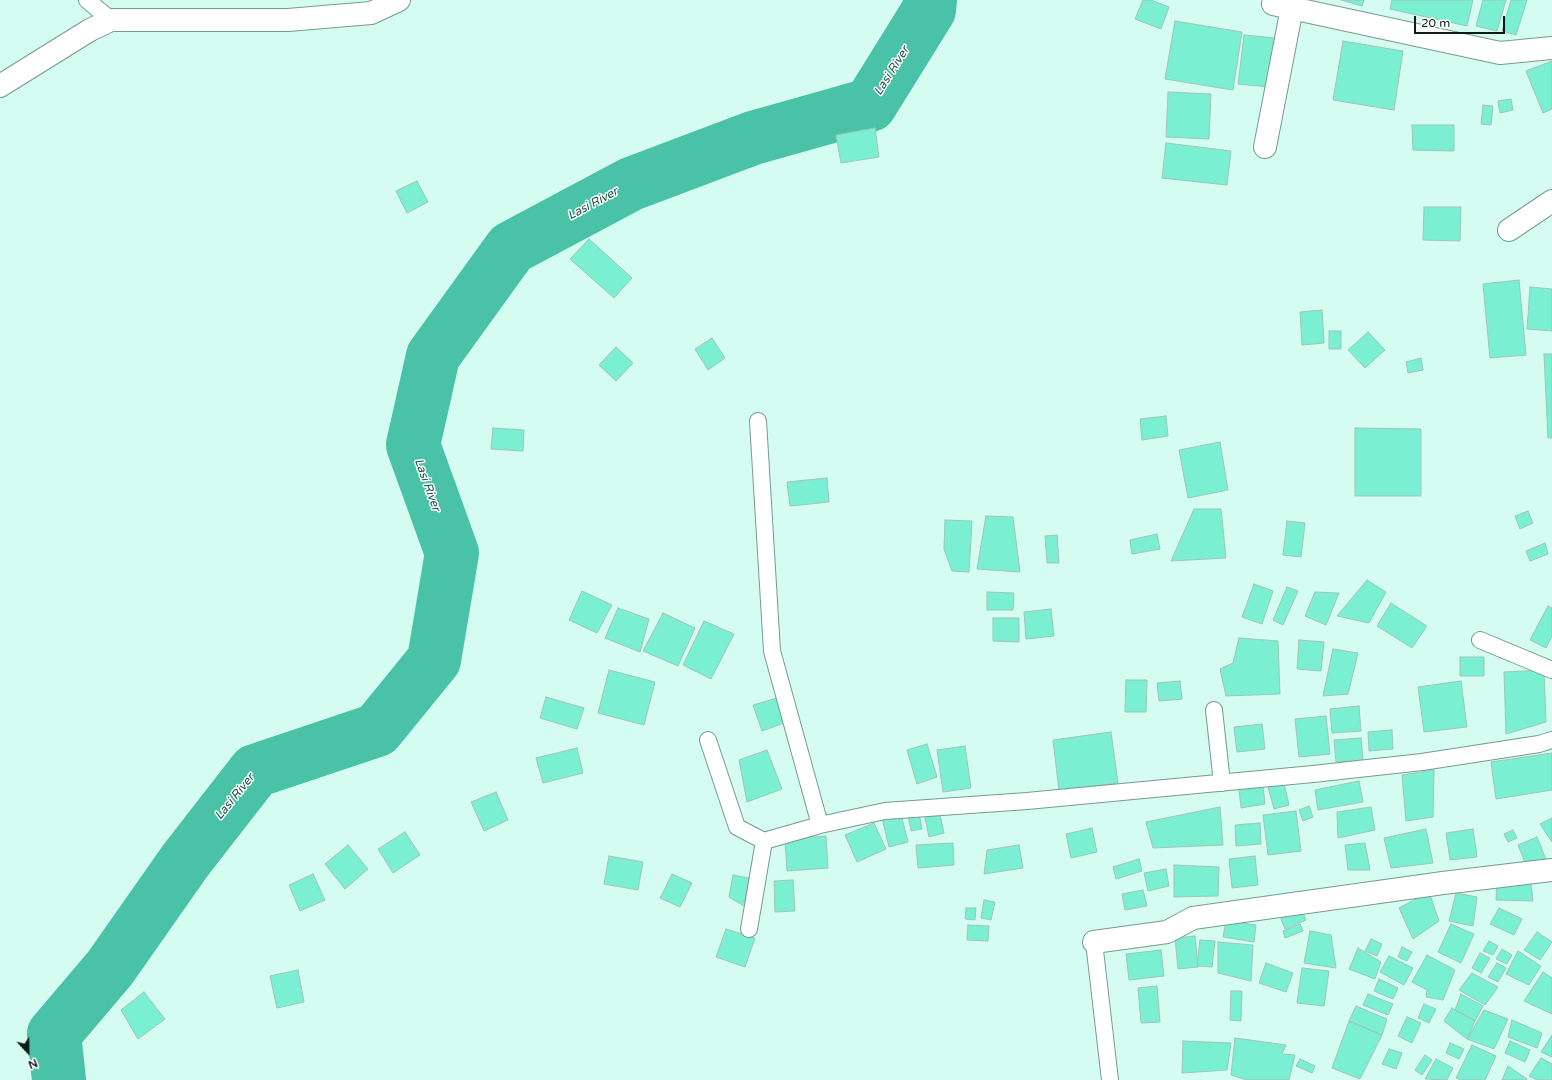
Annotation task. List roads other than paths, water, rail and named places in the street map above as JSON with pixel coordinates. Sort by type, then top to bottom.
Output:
[{"type":"street","points":[[0,86],[90,30],[111,20],[288,20],[371,13],[399,0]]},
{"type":"street","points":[[1265,147],[1283,4],[1500,53],[1552,48]]},
{"type":"street","points":[[1509,230],[1552,201]]},
{"type":"street","points":[[1094,942],[1166,932],[1194,918],[1443,883],[1552,870]]},
{"type":"lane","points":[[87,0],[111,20]]},
{"type":"lane","points":[[758,421],[772,651],[820,825]]},
{"type":"lane","points":[[1480,640],[1552,670]]},
{"type":"lane","points":[[1214,710],[1222,782]]},
{"type":"lane","points":[[708,740],[737,827],[764,841],[820,825],[885,812],[1027,801],[1422,762],[1539,744],[1552,740]]},
{"type":"lane","points":[[749,929],[764,841]]},
{"type":"lane","points":[[1094,942],[1110,1080]]},
{"type":"waterway","name":"Lasi River","points":[[59,1080],[54,1034],[110,968],[185,861],[255,771],[377,730],[434,660],[452,553],[413,445],[433,356],[511,248],[631,184],[753,138],[870,105],[929,10],[930,0]]}]
